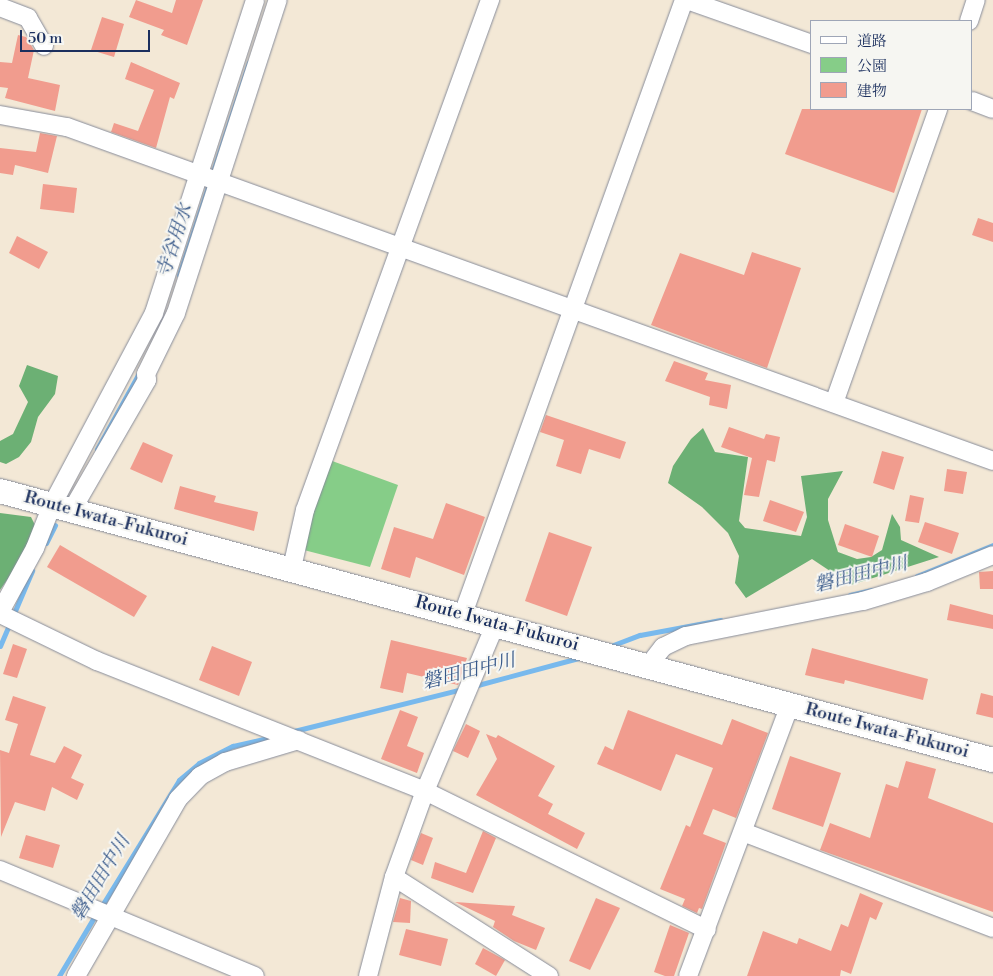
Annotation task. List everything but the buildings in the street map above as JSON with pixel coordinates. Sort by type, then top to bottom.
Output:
[{"type":"main road","name":"Route Iwata-Fukuroi","points":[[5,488],[62,507],[463,614],[993,760]]},
{"type":"street","points":[[62,507],[154,313],[255,0]]},
{"type":"street","points":[[278,0],[176,313],[146,374],[147,380],[35,548],[1,608],[97,661],[425,791],[707,930]]},
{"type":"street","points":[[292,568],[305,510],[490,0]]},
{"type":"street","points":[[463,614],[686,0],[810,43]]},
{"type":"street","points":[[969,20],[976,0]]},
{"type":"street","points":[[0,7],[28,18],[44,46]]},
{"type":"street","points":[[973,101],[993,109]]},
{"type":"street","points":[[834,403],[938,110]]},
{"type":"street","points":[[0,115],[67,127],[993,461]]},
{"type":"street","points":[[649,665],[663,648],[686,636],[863,601],[927,582],[993,555]]},
{"type":"street","points":[[368,976],[394,877],[425,791],[496,623]]},
{"type":"street","points":[[688,976],[707,930],[790,704]]},
{"type":"street","points":[[76,976],[178,799],[200,776],[224,762],[299,740]]},
{"type":"street","points":[[743,832],[993,928]]},
{"type":"street","points":[[0,870],[109,918],[255,976]]},
{"type":"street","points":[[394,877],[549,976]]},
{"type":"green space","points":[[27,365],[58,376],[55,394],[38,417],[31,442],[19,457],[6,464],[0,462],[0,441],[13,434],[28,402],[19,386]]},
{"type":"green space","points":[[703,428],[715,452],[748,457],[739,521],[745,528],[801,536],[807,517],[801,476],[843,471],[828,499],[828,520],[838,552],[857,559],[871,557],[882,550],[892,514],[900,527],[901,540],[939,557],[851,585],[812,559],[746,598],[735,583],[739,556],[728,533],[702,507],[668,483],[673,466],[691,439]]},
{"type":"green space","points":[[324,458],[398,485],[370,567],[296,548]]},
{"type":"green space","points":[[0,513],[31,517],[35,525],[31,546],[0,590]]},
{"type":"waterway","name":"寺谷用水","points":[[179,275],[249,62]]},
{"type":"waterway","name":"寺谷用水","points":[[97,449],[140,371]]},
{"type":"waterway","name":"寺谷用水","points":[[46,543],[55,525]]},
{"type":"waterway","name":"磐田田中川","points":[[917,576],[993,545]]},
{"type":"waterway","name":"寺谷用水","points":[[0,646],[32,571]]},
{"type":"waterway","name":"磐田田中川","points":[[850,595],[871,590]]},
{"type":"waterway","name":"磐田田中川","points":[[608,647],[640,635],[721,620]]},
{"type":"waterway","name":"磐田田中川","points":[[474,686],[582,657]]},
{"type":"waterway","name":"磐田田中川","points":[[290,732],[463,689]]},
{"type":"waterway","name":"磐田田中川","points":[[101,907],[179,780],[199,763],[233,746],[272,737]]},
{"type":"waterway","name":"磐田田中川","points":[[59,976],[96,914]]}]
